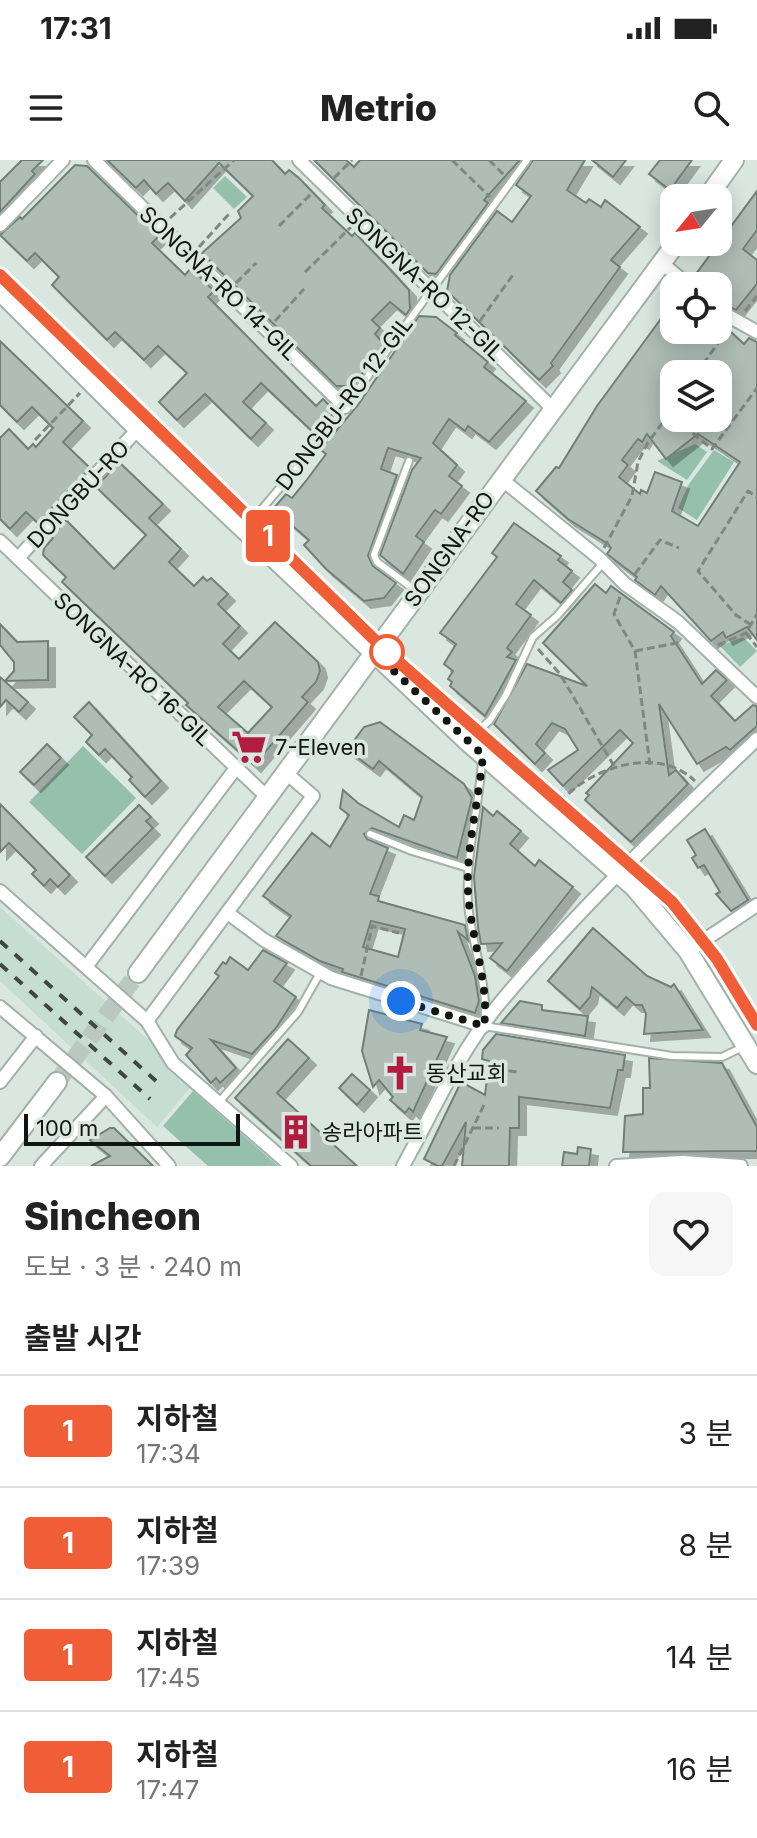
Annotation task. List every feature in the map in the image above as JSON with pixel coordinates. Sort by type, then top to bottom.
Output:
[{"type":"main road","points":[[717,184],[734,160]]},
{"type":"main road","name":"SONGNA-RO","points":[[138,973],[500,478],[667,256]]},
{"type":"main road","name":"DONGBU-RO","points":[[0,291],[138,429],[467,741],[619,874],[688,951],[757,1064]]},
{"type":"main road","points":[[0,1157],[57,1082]]},
{"type":"street","points":[[0,225],[63,160]]},
{"type":"street","name":"SONGNA-RO 14-GIL","points":[[94,160],[345,407]]},
{"type":"street","name":"SONGNA-RO 12-GIL","points":[[299,160],[552,408]]},
{"type":"street","points":[[662,263],[673,272]]},
{"type":"street","points":[[732,321],[757,332]]},
{"type":"street","name":"DONGBU-RO","points":[[18,558],[138,429]]},
{"type":"street","points":[[500,478],[627,586],[690,633],[757,697]]},
{"type":"street","name":"SONGNA-RO 16-GIL","points":[[0,541],[267,797]]},
{"type":"street","points":[[403,1166],[460,1062],[497,1006],[619,874],[757,739]]},
{"type":"street","points":[[86,967],[236,768]]},
{"type":"street","points":[[147,1021],[229,914],[313,796],[285,772]]},
{"type":"street","points":[[0,891],[147,1021],[173,1063],[291,1166]]},
{"type":"street","points":[[688,951],[757,905]]},
{"type":"street","points":[[229,914],[264,940],[320,973],[484,1026]]},
{"type":"street","points":[[0,1007],[106,1096],[169,1166]]},
{"type":"street","points":[[0,1082],[36,1036]]},
{"type":"street","points":[[41,1166],[106,1096]]},
{"type":"street","points":[[616,1166],[741,1166]]},
{"type":"lane","name":"DONGBU-RO 12-GIL","points":[[245,529],[345,407],[527,160]]},
{"type":"lane","points":[[409,461],[374,555],[377,562],[418,592]]},
{"type":"lane","points":[[467,741],[490,720],[530,643],[557,616],[601,561]]},
{"type":"lane","points":[[483,755],[468,868],[468,905],[487,1006],[484,1026],[672,1056],[722,1057],[746,1045]]},
{"type":"lane","points":[[370,834],[468,868]]},
{"type":"lane","points":[[218,1102],[298,1012],[320,973]]},
{"type":"path","points":[[162,227],[234,160]]},
{"type":"path","points":[[279,226],[352,160]]},
{"type":"path","points":[[452,160],[495,203]]},
{"type":"path","points":[[489,160],[511,182]]},
{"type":"path","points":[[191,255],[229,214]]},
{"type":"path","points":[[305,272],[359,219]]},
{"type":"path","points":[[228,292],[256,263]]},
{"type":"path","points":[[473,331],[515,272]]},
{"type":"path","points":[[267,330],[304,289]]},
{"type":"path","points":[[707,360],[757,296]]},
{"type":"path","points":[[35,440],[91,381]]},
{"type":"path","points":[[732,422],[757,388]]},
{"type":"path","points":[[601,561],[638,476],[638,462],[660,426]]},
{"type":"path","points":[[691,432],[712,449],[725,432]]},
{"type":"path","points":[[754,623],[736,615],[698,571],[734,508],[748,491],[757,497]]},
{"type":"path","points":[[650,765],[635,651],[614,614],[627,586],[660,540],[679,548]]},
{"type":"path","points":[[707,649],[746,633],[757,614]]},
{"type":"path","points":[[635,651],[680,644],[690,633]]},
{"type":"path","points":[[746,633],[757,647]]},
{"type":"path","points":[[530,643],[548,657],[560,674],[614,766]]},
{"type":"path","points":[[551,813],[572,789],[614,766],[650,765],[682,769],[704,789]]},
{"type":"path","points":[[359,988],[372,926],[399,933]]},
{"type":"path","points":[[460,1062],[517,1072]]},
{"type":"path","points":[[454,1166],[484,1105]]},
{"type":"path","points":[[473,1128],[499,1128]]},
{"type":"shaded area","points":[[0,907],[153,1044],[169,1071],[190,1088],[157,1127],[0,981]]},
{"type":"green space","points":[[225,176],[247,197],[234,209],[213,188]]},
{"type":"green space","points":[[695,444],[707,452],[687,480],[657,461]]},
{"type":"green space","points":[[714,450],[734,462],[697,520],[678,508],[689,484]]},
{"type":"green space","points":[[743,637],[757,651],[740,667],[720,646]]},
{"type":"green space","points":[[83,746],[136,798],[82,854],[29,802]]},
{"type":"green space","points":[[193,1091],[278,1166],[208,1166],[163,1126]]},
{"type":"building","points":[[22,160],[43,160],[32,171],[35,174],[0,212],[0,182]]},
{"type":"building","points":[[107,160],[272,160],[285,174],[289,170],[299,178],[325,205],[322,208],[352,236],[355,233],[387,266],[409,290],[410,309],[406,315],[390,302],[372,320],[380,328],[375,334],[384,344],[353,386],[336,386],[202,253],[241,218],[238,211],[253,196],[219,163],[185,201],[168,183],[156,194],[144,180],[136,188]]},
{"type":"building","points":[[314,160],[346,160],[354,167],[360,160],[520,160],[484,200],[488,203],[436,274],[428,273]]},
{"type":"building","points":[[533,160],[585,160],[567,190],[586,203],[589,199],[601,207],[605,200],[640,227],[611,260],[620,267],[551,363],[553,366],[539,380],[447,291],[450,275],[497,211],[512,222],[531,196],[516,185]]},
{"type":"building","points":[[592,160],[626,160],[613,177]]},
{"type":"building","points":[[660,160],[692,160],[674,184],[662,184],[649,174]]},
{"type":"building","points":[[75,165],[87,166],[159,236],[152,243],[185,275],[191,268],[214,291],[208,297],[316,406],[323,399],[335,411],[316,435],[261,383],[243,402],[266,423],[251,439],[205,394],[177,420],[159,402],[187,373],[158,346],[144,360],[115,332],[107,340],[52,285],[59,277],[35,253],[27,261],[0,235],[20,217],[22,219]]},
{"type":"building","points":[[757,191],[757,230],[743,249],[757,260],[757,284],[736,310],[732,308],[732,272],[697,272],[709,256],[732,256],[732,225]]},
{"type":"building","points":[[419,316],[436,317],[457,333],[455,335],[488,362],[484,367],[526,401],[489,442],[468,426],[465,431],[449,419],[433,443],[457,465],[449,476],[462,486],[441,514],[435,510],[416,536],[424,542],[403,574],[380,555],[412,470],[421,458],[388,448],[381,469],[397,475],[368,556],[373,566],[396,583],[384,598],[364,601],[326,569],[304,545],[309,540],[273,509],[286,494],[292,498],[306,481],[326,454],[322,451],[325,444],[358,405]]},
{"type":"building","points":[[660,320],[660,344],[732,344],[732,333],[744,344],[749,338],[757,342],[757,640],[747,627],[726,638],[723,632],[711,641],[661,586],[655,595],[635,580],[637,577],[607,554],[611,548],[608,544],[568,519],[536,491],[556,467],[559,468],[597,406]],"holes":[[[647,434],[666,459],[698,434],[740,462],[698,526],[672,511],[682,482],[655,472],[647,493],[641,490],[640,494],[619,477],[628,465],[622,460],[638,439],[642,442]]]},
{"type":"building","points":[[0,341],[83,421],[63,442],[90,468],[38,523],[26,512],[10,529],[0,519],[0,438],[9,429],[28,449],[33,444],[36,447],[53,428],[32,407],[17,422],[0,405]]},
{"type":"building","points":[[119,462],[163,504],[149,518],[181,549],[169,562],[194,586],[203,577],[207,581],[211,578],[228,594],[218,604],[240,626],[223,644],[239,659],[275,622],[318,662],[320,671],[316,682],[302,697],[308,702],[254,765],[186,705],[188,703],[62,582],[66,577],[43,555],[44,548],[53,538],[51,536],[66,520],[114,569],[146,535],[96,487]],"holes":[[[244,681],[272,707],[248,733],[218,707]]]},
{"type":"building","points":[[514,523],[561,556],[558,560],[572,571],[563,582],[572,590],[561,603],[534,580],[516,604],[531,615],[507,648],[512,652],[507,657],[516,660],[485,716],[450,686],[452,682],[448,679],[453,671],[444,664],[456,644],[440,633],[497,557],[492,553]]},
{"type":"building","points":[[595,584],[606,593],[611,586],[674,632],[671,636],[702,684],[716,670],[727,680],[711,696],[735,721],[753,705],[757,706],[757,726],[730,750],[726,747],[697,764],[659,704],[669,775],[676,770],[688,784],[631,842],[585,800],[589,795],[586,793],[633,743],[620,730],[563,786],[548,770],[578,750],[565,729],[552,723],[536,744],[545,753],[535,764],[494,724],[527,664],[587,686],[543,643]]},
{"type":"building","points":[[0,624],[17,642],[48,641],[48,680],[5,681],[14,671],[14,662],[0,645]]},
{"type":"building","points":[[0,677],[28,702],[19,712],[6,700],[0,707]]},
{"type":"building","points":[[89,702],[161,781],[145,797],[129,780],[132,777],[105,749],[99,755],[86,742],[92,735],[74,717]]},
{"type":"building","points":[[380,722],[464,784],[472,798],[457,858],[372,828],[364,834],[367,839],[388,848],[370,894],[379,896],[378,901],[465,925],[468,940],[458,932],[475,976],[479,1001],[475,1013],[342,972],[343,969],[320,961],[276,936],[291,916],[263,896],[312,833],[330,847],[349,815],[340,808],[343,790],[358,803],[399,827],[404,815],[414,820],[422,797],[379,761],[373,769],[347,750],[364,727]],"holes":[[[371,921],[405,929],[398,957],[363,947]]]},
{"type":"building","points":[[47,744],[61,758],[34,785],[20,772]]},
{"type":"building","points":[[0,804],[70,875],[58,887],[50,879],[44,886],[32,874],[36,870],[9,843],[0,852]]},
{"type":"building","points":[[139,805],[151,817],[146,821],[153,828],[105,876],[86,857]]},
{"type":"building","points":[[483,807],[493,816],[497,811],[521,831],[510,844],[535,866],[539,860],[573,887],[507,971],[490,958],[502,943],[481,944],[478,927],[474,877]]},
{"type":"building","points":[[705,829],[748,900],[731,911],[716,894],[720,892],[704,865],[698,868],[692,858],[696,855],[687,840]]},
{"type":"building","points":[[593,928],[647,976],[671,987],[674,984],[703,1030],[644,1034],[646,1014],[642,1005],[635,1005],[626,997],[617,1008],[592,987],[590,997],[580,1009],[548,981]]},
{"type":"building","points":[[263,950],[287,963],[274,981],[296,997],[276,1028],[252,1054],[211,1040],[236,1068],[220,1083],[216,1078],[211,1083],[186,1055],[192,1048],[175,1036],[177,1030],[219,976],[215,973],[223,962],[226,964],[230,957],[248,970]]},
{"type":"building","points":[[520,1001],[542,1005],[542,1010],[588,1016],[585,1036],[501,1023]]},
{"type":"building","points":[[369,1010],[422,1024],[420,1030],[447,1037],[413,1112],[409,1108],[405,1113],[390,1100],[393,1097],[379,1080],[373,1087],[362,1051]]},
{"type":"building","points":[[496,1034],[625,1055],[623,1070],[618,1070],[610,1108],[519,1097],[519,1128],[510,1128],[509,1166],[462,1166],[466,1122],[442,1166],[424,1159],[461,1082],[485,1095],[489,1061],[482,1059],[483,1050]]},
{"type":"building","name":"송라아파트","points":[[288,1039],[309,1058],[277,1093],[357,1166],[311,1166],[235,1098]]},
{"type":"building","points":[[649,1058],[722,1063],[757,1127],[757,1151],[623,1152],[625,1116],[643,1114],[643,1088],[650,1088]]},
{"type":"building","points":[[352,1074],[370,1090],[357,1105],[339,1088]]},
{"type":"building","points":[[114,1128],[153,1166],[91,1166],[110,1156],[90,1140]]},
{"type":"building","points":[[578,1147],[591,1149],[589,1166],[562,1166],[564,1152],[577,1154]]},
{"type":"tunnel","points":[[57,1082],[138,973]]},
{"type":"railway","points":[[0,941],[156,1081]]},
{"type":"railway","points":[[0,964],[150,1099]]},
{"type":"metro line","name":"1","points":[[0,275],[385,650],[672,902],[717,959],[757,1025]]},
{"type":"place","name":"7-Eleven","points":[[249,747]]},
{"type":"place","name":"동산교회","points":[[400,1073]]},
{"type":"place","name":"송라아파트","points":[[296,1132]]},
{"type":"route","points":[[387,652],[380,658],[483,755],[467,873],[474,950],[487,1006],[484,1026],[401,1001]]}]
